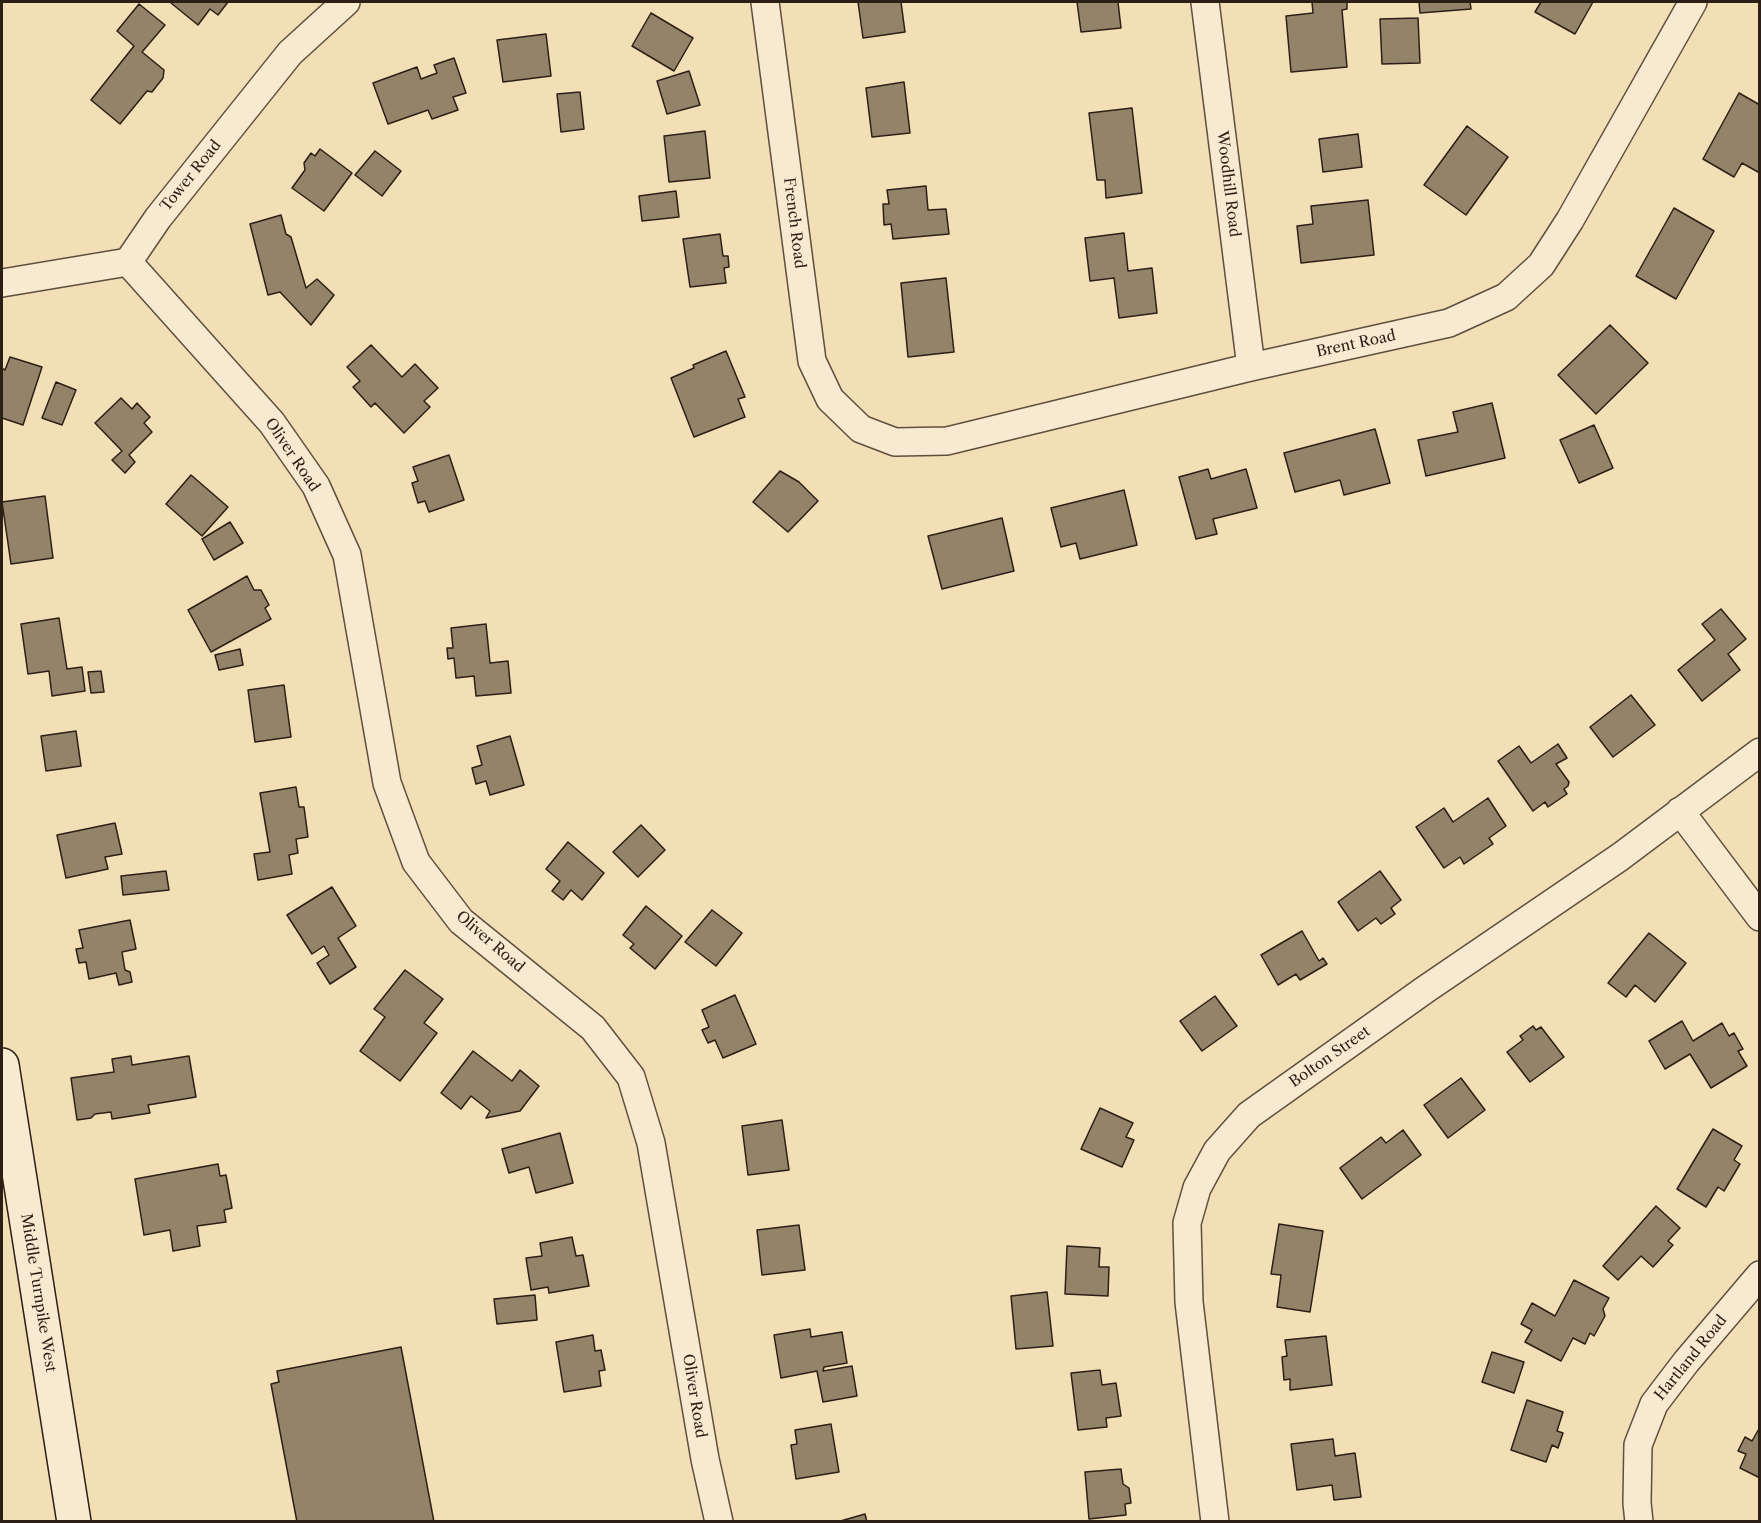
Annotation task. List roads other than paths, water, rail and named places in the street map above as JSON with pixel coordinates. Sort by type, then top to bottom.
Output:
[{"type":"main road","name":"Middle Turnpike West","points":[[2,1065],[74,1521]]},
{"type":"street","name":"Tower Road","points":[[128,261],[158,218],[290,53],[346,2]]},
{"type":"street","name":"French Road","points":[[765,2],[812,361],[830,399],[861,429]]},
{"type":"street","name":"Woodhill Road","points":[[1205,2],[1251,367]]},
{"type":"street","name":"Brent Road","points":[[861,429],[895,442],[946,441],[1251,367],[1449,323],[1506,297],[1541,265],[1570,220],[1693,2]]},
{"type":"street","points":[[2,283],[128,261]]},
{"type":"street","name":"Oliver Road","points":[[128,261],[272,423],[315,486],[346,555],[387,783],[416,862],[461,921],[593,1028],[631,1077],[651,1143],[705,1459],[719,1521]]},
{"type":"street","name":"Bolton Street","points":[[1215,1521],[1189,1302],[1187,1223],[1197,1188],[1216,1151],[1249,1115],[1426,989],[1620,857],[1760,752]]},
{"type":"street","points":[[1680,811],[1760,916]]},
{"type":"street","name":"Hartland Road","points":[[1639,1521],[1638,1445],[1654,1404],[1686,1362],[1760,1275]]}]
